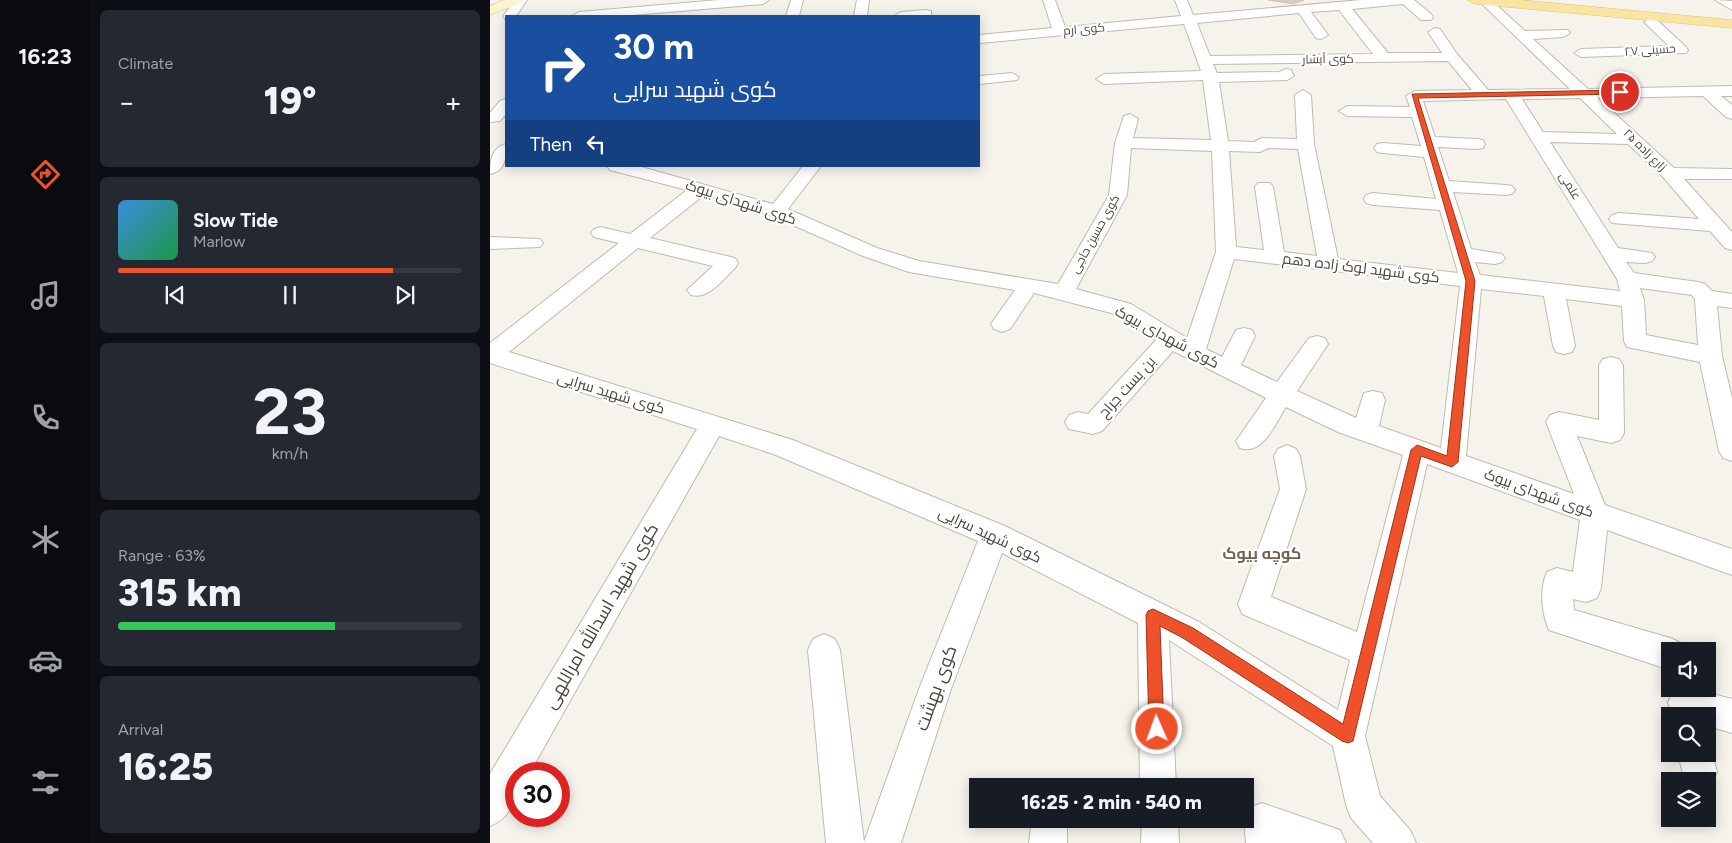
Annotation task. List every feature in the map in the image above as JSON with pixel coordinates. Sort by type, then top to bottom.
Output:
[{"type":"main road","points":[[490,11],[516,0]]},
{"type":"main road","points":[[1543,0],[1651,22],[1732,29]]},
{"type":"main road","points":[[1480,1],[1732,12]]},
{"type":"main road","points":[[1571,6],[1732,18]]},
{"type":"main road","points":[[1571,6],[1732,24]]},
{"type":"street","points":[[511,15],[520,0]]},
{"type":"street","points":[[592,15],[763,0]]},
{"type":"street","points":[[793,15],[797,0]]},
{"type":"street","points":[[861,15],[862,0]]},
{"type":"street","points":[[1049,0],[1060,31]]},
{"type":"street","points":[[1181,0],[1208,71],[1220,146],[1226,252],[1192,353]]},
{"type":"street","points":[[1404,0],[1426,17]]},
{"type":"street","name":"کوی ارم","points":[[980,39],[1006,36],[1045,39],[1060,31],[1404,0]]},
{"type":"street","points":[[1721,0],[1732,6]]},
{"type":"street","name":"زارع زاده ۲۵","points":[[1480,1],[1522,35],[1669,173],[1732,244]]},
{"type":"street","points":[[1343,6],[1404,74]]},
{"type":"street","points":[[1303,10],[1321,35]]},
{"type":"street","points":[[914,15],[926,14]]},
{"type":"street","points":[[1002,22],[1006,36]]},
{"type":"street","name":"حسینی ۲۷","points":[[1581,53],[1682,50],[1651,22]]},
{"type":"street","points":[[1124,25],[1130,38]]},
{"type":"street","points":[[1435,32],[1452,57],[1484,94]]},
{"type":"street","points":[[1522,35],[1563,33]]},
{"type":"street","points":[[980,42],[984,54]]},
{"type":"street","name":"کوی آبشار","points":[[1208,71],[1327,58],[1452,57]]},
{"type":"street","points":[[1327,58],[1335,76]]},
{"type":"street","points":[[1104,78],[1208,71],[1287,76],[1286,72]]},
{"type":"street","points":[[980,80],[1012,77]]},
{"type":"street","points":[[1347,110],[1417,104],[1484,94],[1732,90]]},
{"type":"street","points":[[1707,91],[1732,114]]},
{"type":"street","name":"علمی","points":[[1512,94],[1612,254],[1630,290]]},
{"type":"street","points":[[1303,95],[1306,144],[1329,264]]},
{"type":"street","points":[[1417,104],[1471,281],[1452,462]]},
{"type":"street","points":[[497,119],[505,106]]},
{"type":"street","name":"کوی حسین حاجی","points":[[1063,293],[1118,195],[1122,143],[1130,119]]},
{"type":"street","points":[[1540,137],[1633,139]]},
{"type":"street","points":[[1122,143],[1260,147],[1262,143],[1306,144]]},
{"type":"street","points":[[1383,148],[1476,144]]},
{"type":"street","points":[[490,146],[505,148]]},
{"type":"street","points":[[490,169],[505,149]]},
{"type":"street","name":"کوی شهدای بیوک","points":[[620,167],[677,182],[700,177],[870,252],[916,267],[1063,293],[1123,310],[1192,353],[1283,396],[1365,431],[1732,562]]},
{"type":"street","points":[[776,211],[811,167]]},
{"type":"street","points":[[1669,173],[1732,174]]},
{"type":"street","points":[[490,355],[636,240],[700,177]]},
{"type":"street","points":[[1264,187],[1275,258]]},
{"type":"street","points":[[1373,199],[1445,196],[1506,190]]},
{"type":"street","points":[[1619,219],[1718,226]]},
{"type":"street","points":[[601,232],[728,262],[698,290]]},
{"type":"street","points":[[490,243],[533,244]]},
{"type":"street","name":"کوی شهید لوک زاده دهم","points":[[1226,252],[1275,258],[1301,271],[1329,264],[1554,291],[1698,289],[1706,298],[1732,301]]},
{"type":"street","points":[[1612,254],[1645,257]]},
{"type":"street","points":[[1463,255],[1495,258]]},
{"type":"street","points":[[1002,324],[1028,286]]},
{"type":"street","points":[[1630,290],[1635,341],[1710,356]]},
{"type":"street","points":[[1554,291],[1564,346]]},
{"type":"street","points":[[1706,298],[1710,356],[1724,389],[1732,451]]},
{"type":"street","points":[[1228,370],[1244,336]]},
{"type":"street","name":"بن بست جراح","points":[[1078,422],[1093,424],[1170,339]]},
{"type":"street","points":[[1249,441],[1283,396],[1317,344]]},
{"type":"street","name":"کوی شهید سرایی","points":[[490,355],[784,447],[996,535],[1188,633],[1348,736]]},
{"type":"street","points":[[1611,366],[1610,433],[1559,422],[1595,513],[1586,588],[1557,582],[1560,620],[1661,651]]},
{"type":"street","points":[[1365,431],[1373,400]]},
{"type":"street","name":"کوی شهید اسدالله امراللهی","points":[[490,808],[713,424]]},
{"type":"street","points":[[1397,843],[1364,805],[1348,736],[1417,450]]},
{"type":"street","points":[[1287,456],[1293,488],[1253,604],[1368,652]]},
{"type":"street","name":"کوی بهشت","points":[[882,843],[935,689],[996,535]]},
{"type":"street","points":[[1153,615],[1158,778]]},
{"type":"street","points":[[824,650],[845,843]]},
{"type":"street","points":[[1685,703],[1732,716]]},
{"type":"street","points":[[1265,843],[1262,821],[1327,843]]},
{"type":"street","points":[[1160,828],[1160,843]]},
{"type":"building","points":[[1268,0],[1304,0],[1293,4]]},
{"type":"district","name":"کوچه بیوک","points":[[1262,553]]},
{"type":"route","points":[[1157,729],[1153,615],[1188,633],[1348,736],[1417,450],[1452,462],[1471,281],[1414,96],[1620,92]]}]
